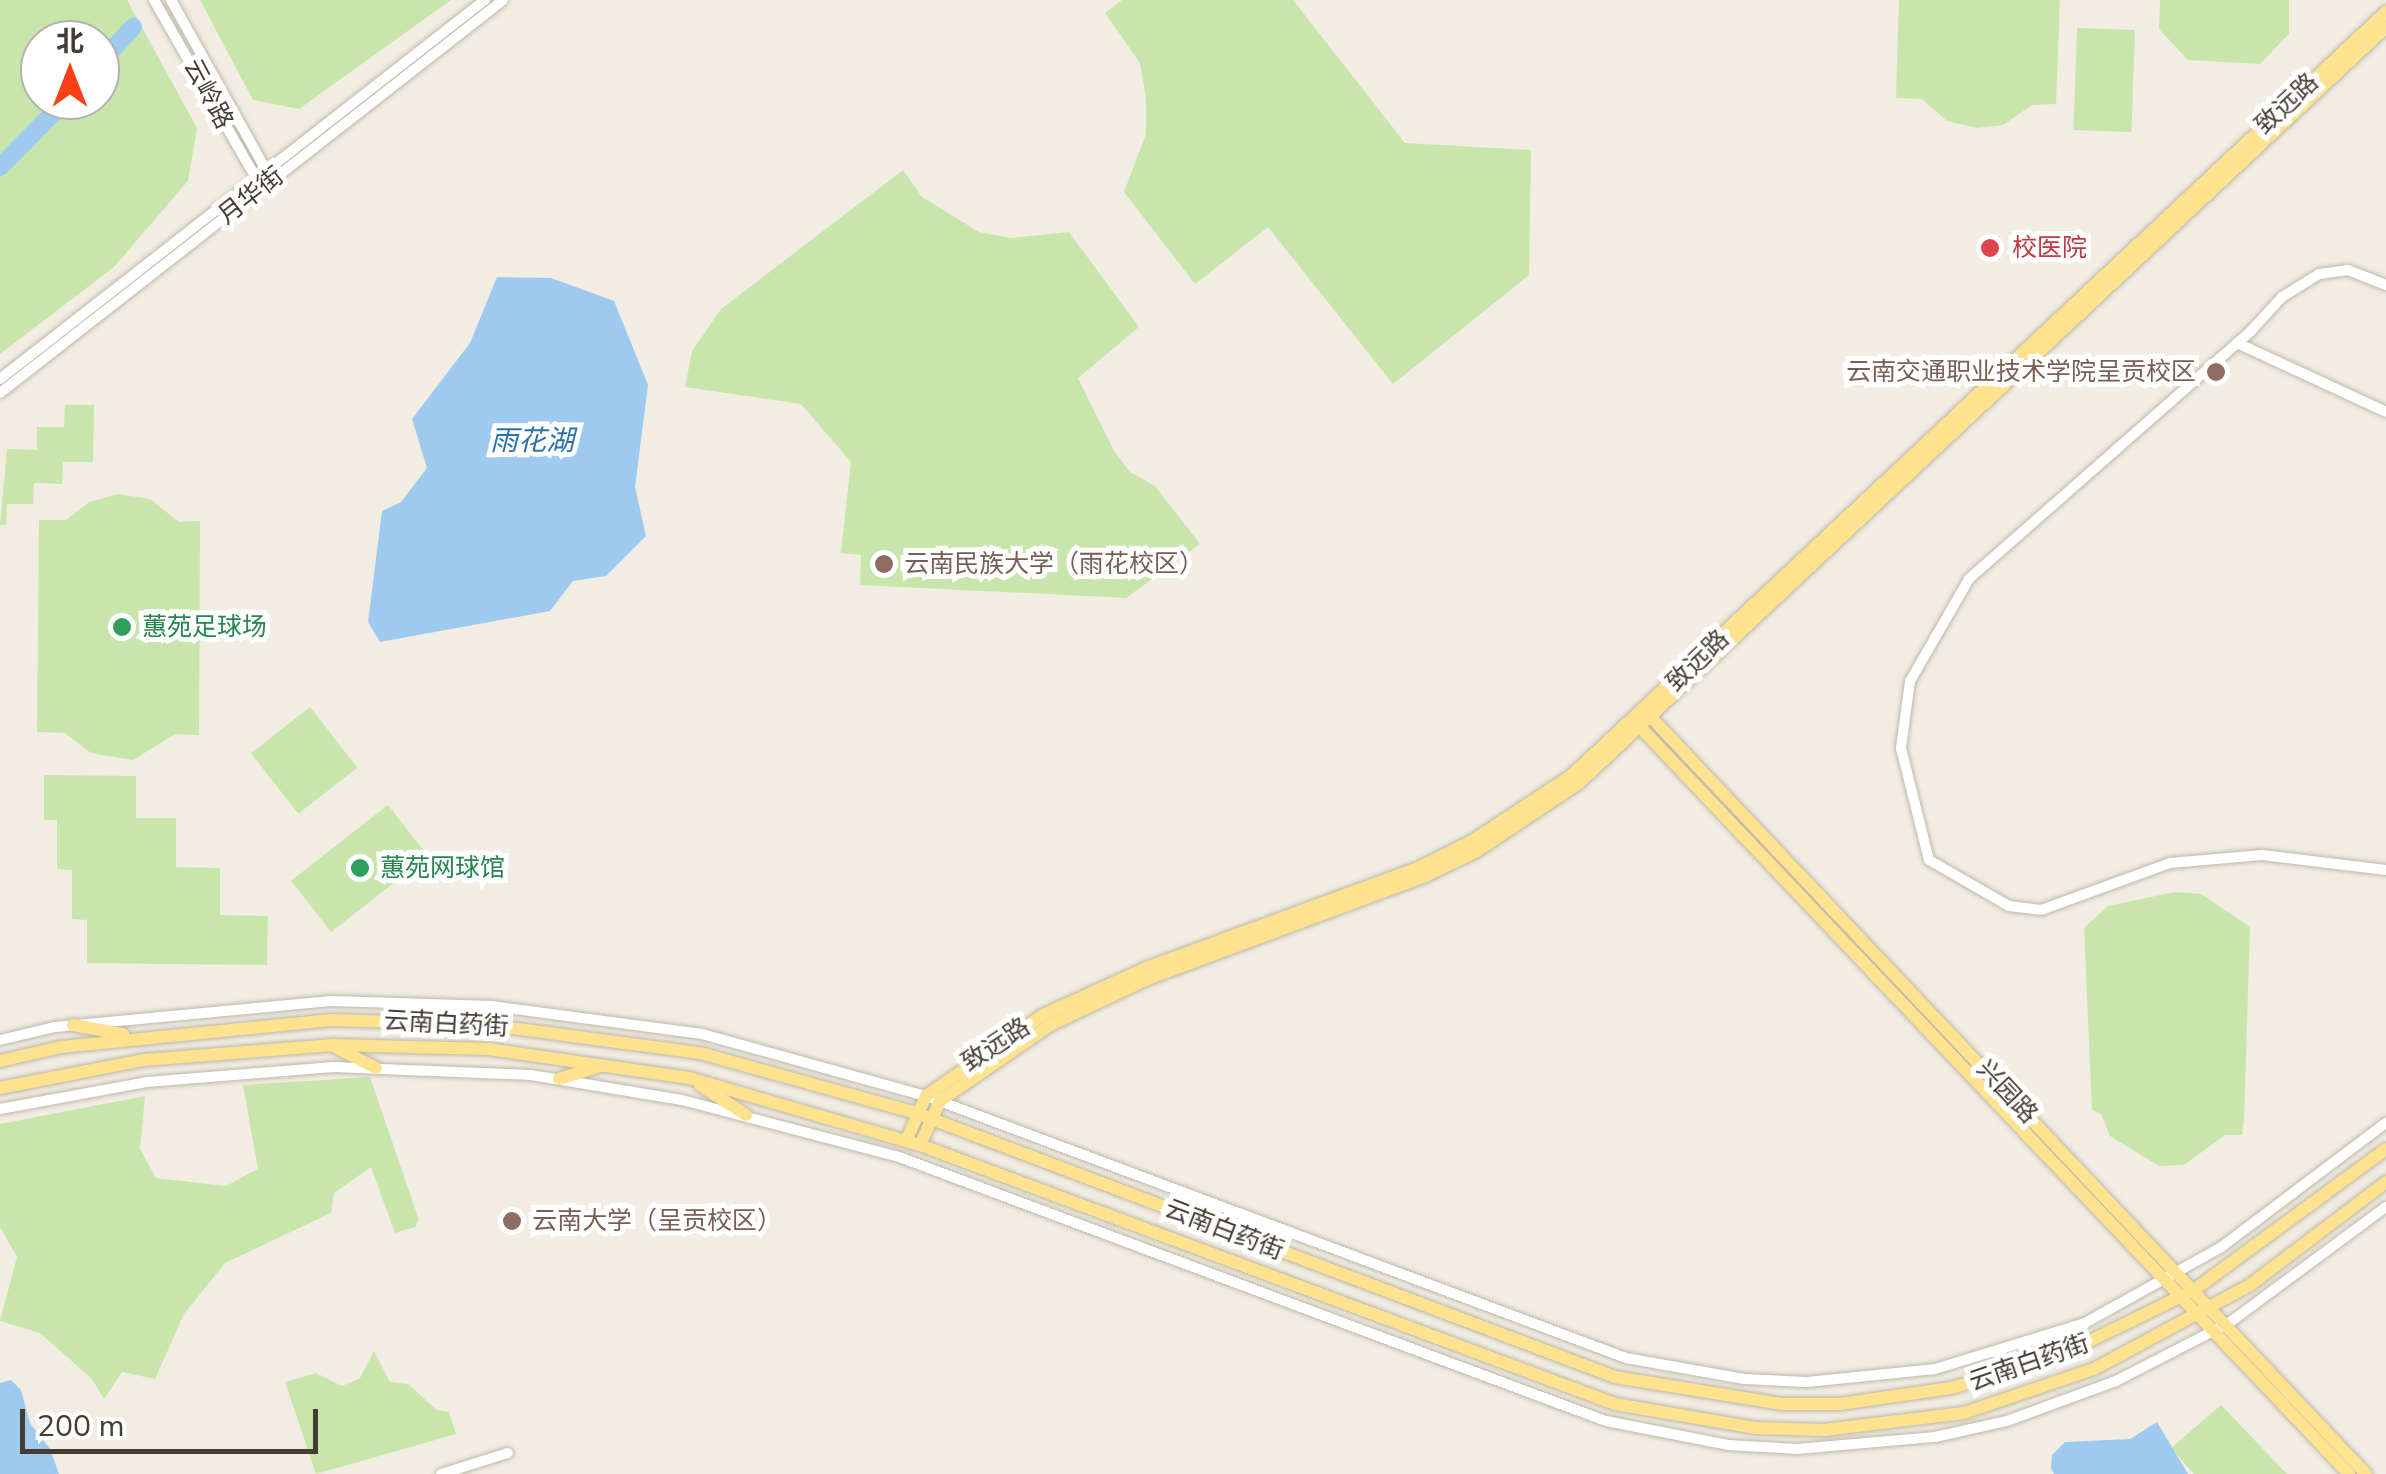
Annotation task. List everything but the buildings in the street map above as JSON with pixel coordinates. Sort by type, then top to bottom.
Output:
[{"type":"main road","name":"致远路","points":[[913,1143],[933,1098],[994,1045],[1091,990],[1362,891],[1472,842],[1529,806],[1638,726],[2386,12]]},
{"type":"main road","name":"致远路","points":[[1649,715],[2386,27]]},
{"type":"main road","name":"兴园路","points":[[1649,715],[2174,1277],[2206,1312],[2215,1331],[2349,1474]]},
{"type":"main road","name":"兴园路","points":[[1638,726],[2174,1277]]},
{"type":"main road","name":"云南白药街","points":[[0,1061],[140,1038],[332,1020],[489,1025],[700,1053],[859,1094],[923,1116],[1616,1377],[1727,1399],[1840,1404],[1951,1388],[2057,1357],[2189,1294],[2386,1149]]},
{"type":"main road","points":[[73,1026],[140,1038]]},
{"type":"main road","points":[[333,1045],[376,1068]]},
{"type":"main road","name":"云南白药街","points":[[0,1088],[144,1060],[333,1045],[488,1049],[689,1078],[848,1121],[913,1143],[1569,1388],[1685,1419],[1756,1428],[1842,1428],[1964,1413],[2094,1369],[2206,1312],[2386,1182]]},
{"type":"main road","points":[[559,1078],[608,1064]]},
{"type":"main road","points":[[689,1078],[746,1114]]},
{"type":"main road","points":[[848,1121],[862,1112],[859,1094]]},
{"type":"main road","points":[[992,1172],[988,1155],[1002,1144]]},
{"type":"main road","name":"兴园路","points":[[2206,1312],[2228,1323],[2366,1474]]},
{"type":"street","name":"云岭路","points":[[154,0],[259,183]]},
{"type":"street","name":"云岭路","points":[[171,0],[270,175]]},
{"type":"street","name":"月华街","points":[[270,175],[486,0]]},
{"type":"street","name":"月华街","points":[[0,379],[503,0]]},
{"type":"street","name":"月华街","points":[[0,393],[259,183]]},
{"type":"street","points":[[2386,285],[2348,270],[2319,274],[2282,296],[2237,343],[1968,579],[1941,620],[1910,681],[1901,748],[1929,860],[2009,906],[2040,910],[2170,864],[2262,854],[2386,870]]},
{"type":"street","points":[[2237,343],[2386,412]]},
{"type":"street","points":[[0,1040],[73,1026],[332,1002],[492,1006],[702,1034],[933,1098],[1626,1358],[1744,1380],[1807,1382],[1935,1369],[2040,1340],[2174,1277],[2386,1123]]},
{"type":"street","points":[[0,1109],[165,1080],[376,1068],[559,1078],[746,1114],[899,1157],[1549,1402],[1728,1446],[1866,1447],[1970,1429],[2116,1382],[2228,1323],[2386,1207]]},
{"type":"street","points":[[441,1474],[508,1454]]},
{"type":"green space","points":[[0,0],[127,0],[197,128],[188,181],[114,267],[0,354]]},
{"type":"green space","points":[[200,0],[451,0],[299,109],[253,100]]},
{"type":"green space","points":[[1122,0],[1293,0],[1405,143],[1531,150],[1529,275],[1393,384],[1268,227],[1195,284],[1124,192],[1146,134],[1146,98],[1140,63],[1105,13]]},
{"type":"green space","points":[[1899,0],[2060,0],[2056,104],[2032,105],[2003,125],[1977,128],[1947,121],[1922,99],[1896,98]]},
{"type":"green space","points":[[2160,0],[2289,0],[2289,34],[2260,64],[2188,60],[2159,29]]},
{"type":"green space","points":[[2077,28],[2135,30],[2131,132],[2073,130]]},
{"type":"green space","points":[[903,170],[922,197],[979,232],[1011,238],[1069,232],[1139,327],[1078,378],[1114,451],[1130,472],[1155,486],[1200,544],[1126,598],[860,585],[861,555],[841,553],[851,462],[801,404],[685,387],[692,351],[721,309]]},
{"type":"green space","points":[[65,405],[94,405],[93,462],[63,462],[62,484],[34,483],[33,504],[7,504],[6,525],[0,525],[7,449],[37,450],[37,427],[64,427]]},
{"type":"green space","points":[[118,494],[150,499],[179,522],[200,521],[199,735],[175,734],[133,760],[91,753],[65,733],[37,732],[39,520],[66,520],[89,502]]},
{"type":"green space","points":[[310,707],[357,768],[298,814],[251,753]]},
{"type":"green space","points":[[44,775],[136,776],[136,818],[176,818],[176,867],[220,868],[220,915],[268,916],[267,965],[87,963],[87,920],[72,919],[72,870],[57,869],[57,820],[44,820]]},
{"type":"green space","name":"蕙苑网球馆","points":[[388,805],[428,856],[331,932],[291,881]]},
{"type":"green space","points":[[2175,892],[2201,894],[2250,927],[2244,1121],[2242,1135],[2225,1135],[2184,1165],[2159,1166],[2110,1136],[2101,1114],[2092,1110],[2084,928],[2108,906]]},
{"type":"green space","points":[[370,1077],[419,1220],[415,1227],[395,1233],[371,1167],[334,1193],[331,1213],[225,1263],[184,1314],[155,1379],[122,1372],[104,1399],[92,1379],[40,1333],[0,1321],[17,1257],[0,1227],[0,1124],[145,1096],[140,1149],[156,1178],[226,1186],[258,1169],[243,1085]]},
{"type":"green space","points":[[374,1351],[390,1382],[408,1384],[437,1410],[449,1412],[456,1434],[316,1474],[285,1382],[316,1373],[342,1386],[360,1378]]},
{"type":"green space","points":[[2221,1405],[2287,1474],[2194,1474],[2171,1448]]},
{"type":"water","name":"雨花湖","points":[[497,277],[551,278],[614,301],[648,385],[635,487],[646,536],[606,576],[573,581],[550,611],[380,642],[368,622],[382,511],[401,502],[427,468],[412,419],[470,343]]},
{"type":"water","points":[[11,1380],[21,1390],[30,1423],[50,1449],[59,1474],[0,1474],[0,1383]]},
{"type":"water","points":[[2157,1422],[2188,1474],[2054,1474],[2051,1468],[2052,1455],[2065,1442],[2130,1439]]},
{"type":"waterway","points":[[120,41],[133,27]]},
{"type":"waterway","points":[[0,167],[46,120]]},
{"type":"place","name":"校医院","points":[[1990,248]]},
{"type":"place","name":"云南交通职业技术学院呈贡校区","points":[[2216,372]]},
{"type":"place","name":"云南民族大学（雨花校区）","points":[[884,564]]},
{"type":"place","name":"蕙苑足球场","points":[[122,627]]},
{"type":"place","name":"蕙苑网球馆","points":[[360,868]]},
{"type":"place","name":"云南大学（呈贡校区）","points":[[512,1221]]}]
